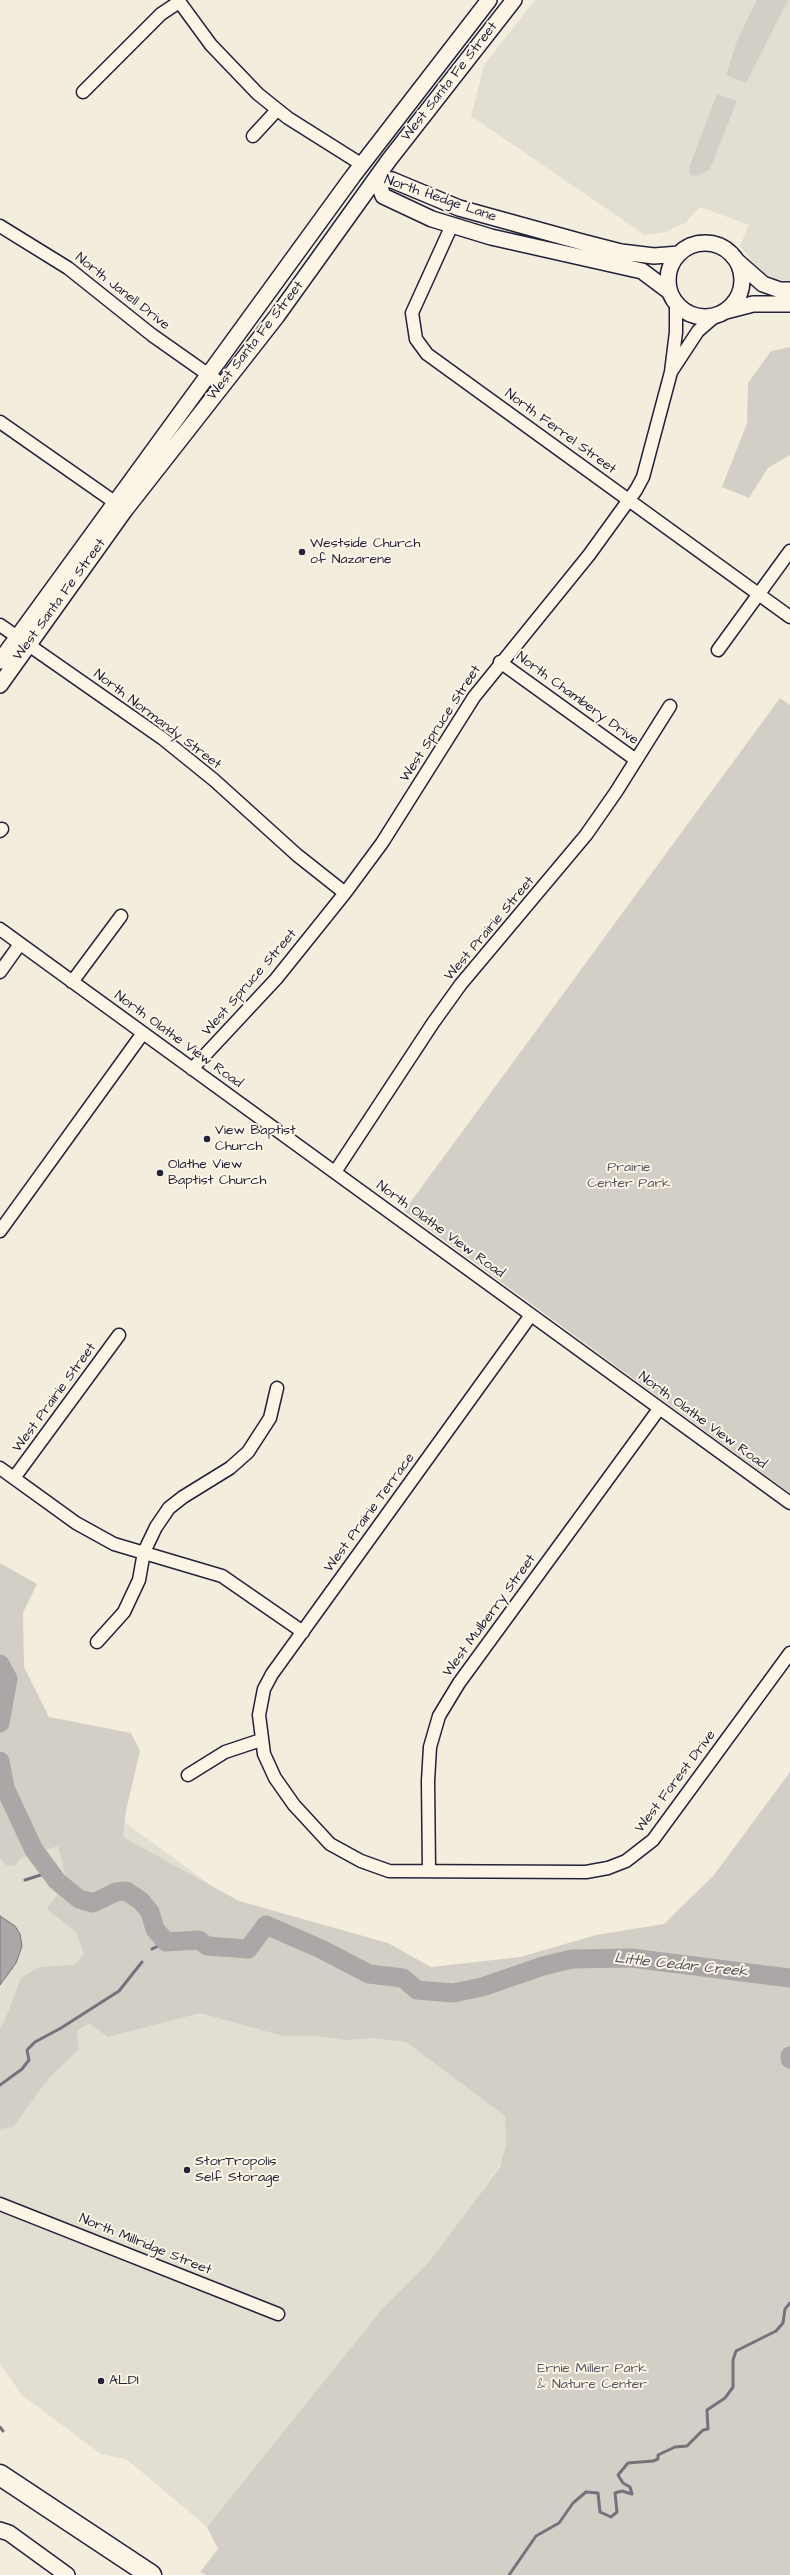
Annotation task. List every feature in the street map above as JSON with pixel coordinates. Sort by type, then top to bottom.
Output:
[{"type":"highway","points":[[0,2475],[151,2575]]},
{"type":"street","name":"West Santa Fe Street","points":[[0,685],[23,642],[120,507],[209,375],[361,164],[489,0]]},
{"type":"street","name":"West Santa Fe Street","points":[[120,507],[223,385],[277,316],[377,178],[514,0]]},
{"type":"street","points":[[83,92],[161,14],[179,1],[211,45],[258,94],[277,110],[361,164],[377,178]]},
{"type":"street","points":[[253,136],[277,110]]},
{"type":"street","name":"North Hedge Lane","points":[[673,298],[642,271],[491,237],[452,225],[410,209],[383,196],[377,178],[392,180],[459,208],[621,252],[654,256],[679,254]]},
{"type":"street","name":"North Ferrel Street","points":[[452,225],[412,313],[416,339],[427,354],[790,618]]},
{"type":"street","name":"North Janell Drive","points":[[0,226],[68,268],[152,335],[223,385]]},
{"type":"street","points":[[790,290],[780,290],[763,284],[738,262],[729,251],[719,245],[708,242],[687,247],[679,254],[669,271],[673,298],[693,316],[720,314],[753,304],[790,304]]},
{"type":"street","points":[[720,314],[734,304],[742,288],[742,272],[738,262]]},
{"type":"street","name":"West Spruce Street","points":[[192,1069],[276,979],[345,893],[382,843],[474,697],[500,662],[589,556],[643,477],[671,372],[676,332],[673,298]]},
{"type":"street","name":"West Spruce Street","points":[[671,372],[698,331],[720,314]]},
{"type":"street","points":[[0,422],[120,507]]},
{"type":"street","points":[[718,650],[790,551]]},
{"type":"street","name":"North Normandy Street","points":[[0,625],[162,738],[214,780],[297,855],[345,893]]},
{"type":"street","name":"West Santa Fe Street","points":[[0,661],[23,642]]},
{"type":"street","name":"North Chambery Drive","points":[[500,662],[636,760]]},
{"type":"street","name":"West Prairie Street","points":[[335,1172],[433,1023],[482,958],[581,841],[636,760],[670,706]]},
{"type":"street","points":[[72,982],[122,916]]},
{"type":"street","name":"North Olathe View Road","points":[[0,929],[790,1503]]},
{"type":"street","points":[[0,972],[20,944]]},
{"type":"street","points":[[0,1230],[143,1033]]},
{"type":"street","name":"West Prairie Terrace","points":[[429,1871],[401,1872],[376,1868],[330,1844],[305,1819],[275,1778],[266,1759],[261,1740],[259,1715],[264,1689],[272,1674],[531,1314]]},
{"type":"street","name":"West Prairie Street","points":[[14,1478],[119,1335]]},
{"type":"street","points":[[97,1642],[124,1612],[139,1580],[144,1552],[156,1527],[169,1508],[183,1497],[230,1468],[248,1452],[270,1418],[277,1388]]},
{"type":"street","name":"West Mulberry Street","points":[[429,1871],[428,1781],[430,1747],[439,1716],[460,1683],[659,1409]]},
{"type":"street","points":[[0,1468],[82,1527],[114,1544],[222,1576],[303,1632]]},
{"type":"street","name":"West Forest Drive","points":[[429,1871],[586,1872],[608,1868],[626,1861],[653,1840],[790,1653]]},
{"type":"street","points":[[188,1775],[225,1752],[261,1740]]},
{"type":"street","name":"North Millridge Street","points":[[0,2204],[278,2314]]},
{"type":"street","points":[[0,2530],[9,2533],[67,2575]]},
{"type":"shaded area","points":[[535,0],[790,0],[790,281],[777,279],[761,272],[740,246],[749,225],[700,207],[685,223],[665,232],[645,235],[471,116],[484,65]]},
{"type":"shaded area","points":[[0,1731],[533,2121],[224,2541],[126,2459],[101,2454],[22,2395],[0,2364]]},
{"type":"shaded area","points":[[0,1916],[15,1926],[20,1934],[22,1946],[16,1963],[0,1985]]},
{"type":"green space","points":[[757,0],[788,0],[746,83],[726,75],[737,41]]},
{"type":"green space","points":[[717,94],[737,101],[710,169],[697,176],[691,175],[689,172],[690,165]]},
{"type":"green space","points":[[790,347],[790,455],[768,468],[749,498],[722,487],[747,423],[748,383],[771,351]]},
{"type":"green space","name":"Prairie Center Park","points":[[780,698],[790,705],[790,1493],[404,1211]]},
{"type":"green space","name":"Ernie Miller Park & Nature Center","points":[[0,1563],[37,1584],[23,1613],[24,1667],[49,1717],[131,1733],[140,1751],[126,1811],[123,1837],[239,1901],[388,1943],[431,1967],[520,1957],[596,1935],[664,1924],[714,1875],[790,1772],[790,2575],[207,2575],[200,2572],[218,2549],[207,2527],[384,2307],[429,2262],[500,2167],[506,2145],[505,2116],[406,2042],[374,2038],[345,2040],[316,2036],[283,2036],[200,2013],[108,2037],[89,2023],[77,2031],[79,2049],[49,2078],[13,2127],[0,2129],[0,2027],[5,2020],[21,1978],[39,1967],[74,1965],[84,1954],[76,1932],[47,1909],[67,1881],[58,1846],[21,1858],[15,1866],[6,1865],[0,1858]]},
{"type":"waterway","name":"Little Cedar Creek","points":[[0,1664],[8,1679],[0,1723]]},
{"type":"waterway","name":"Little Cedar Creek","points":[[0,1761],[5,1788],[34,1850],[57,1881],[79,1899],[93,1903],[116,1892],[126,1891],[141,1901],[150,1912],[155,1929],[166,1942],[199,1940],[207,1946],[248,1949],[266,1925],[321,1949],[369,1974],[403,1978],[417,1990],[453,1993],[482,1987],[543,1966],[572,1959],[631,1958],[790,1978]]},
{"type":"waterway","points":[[25,1880],[50,1872]]},
{"type":"waterway","points":[[152,1949],[166,1942]]},
{"type":"waterway","points":[[0,2085],[22,2069],[29,2060],[27,2050],[35,2042],[61,2028],[119,1991],[142,1962]]},
{"type":"waterway","points":[[509,2575],[536,2536],[559,2523],[573,2503],[586,2492],[598,2493],[600,2512],[611,2517],[617,2512],[615,2493],[622,2491],[632,2494],[630,2487],[623,2483],[618,2475],[628,2463],[653,2461],[658,2459],[658,2455],[675,2447],[687,2446],[703,2430],[708,2429],[707,2410],[725,2398],[733,2387],[733,2360],[736,2351],[776,2331],[783,2323],[785,2309],[790,2303]]},
{"type":"waterway","points":[[0,2427],[3,2431]]},
{"type":"place","name":"Westside Church of Nazarene","points":[[302,552]]},
{"type":"place","name":"View Baptist Church","points":[[207,1139]]},
{"type":"place","name":"Olathe View Baptist Church","points":[[160,1173]]},
{"type":"place","name":"StorTropolis Self Storage","points":[[187,2170]]},
{"type":"place","name":"ALDI","points":[[101,2381]]}]
